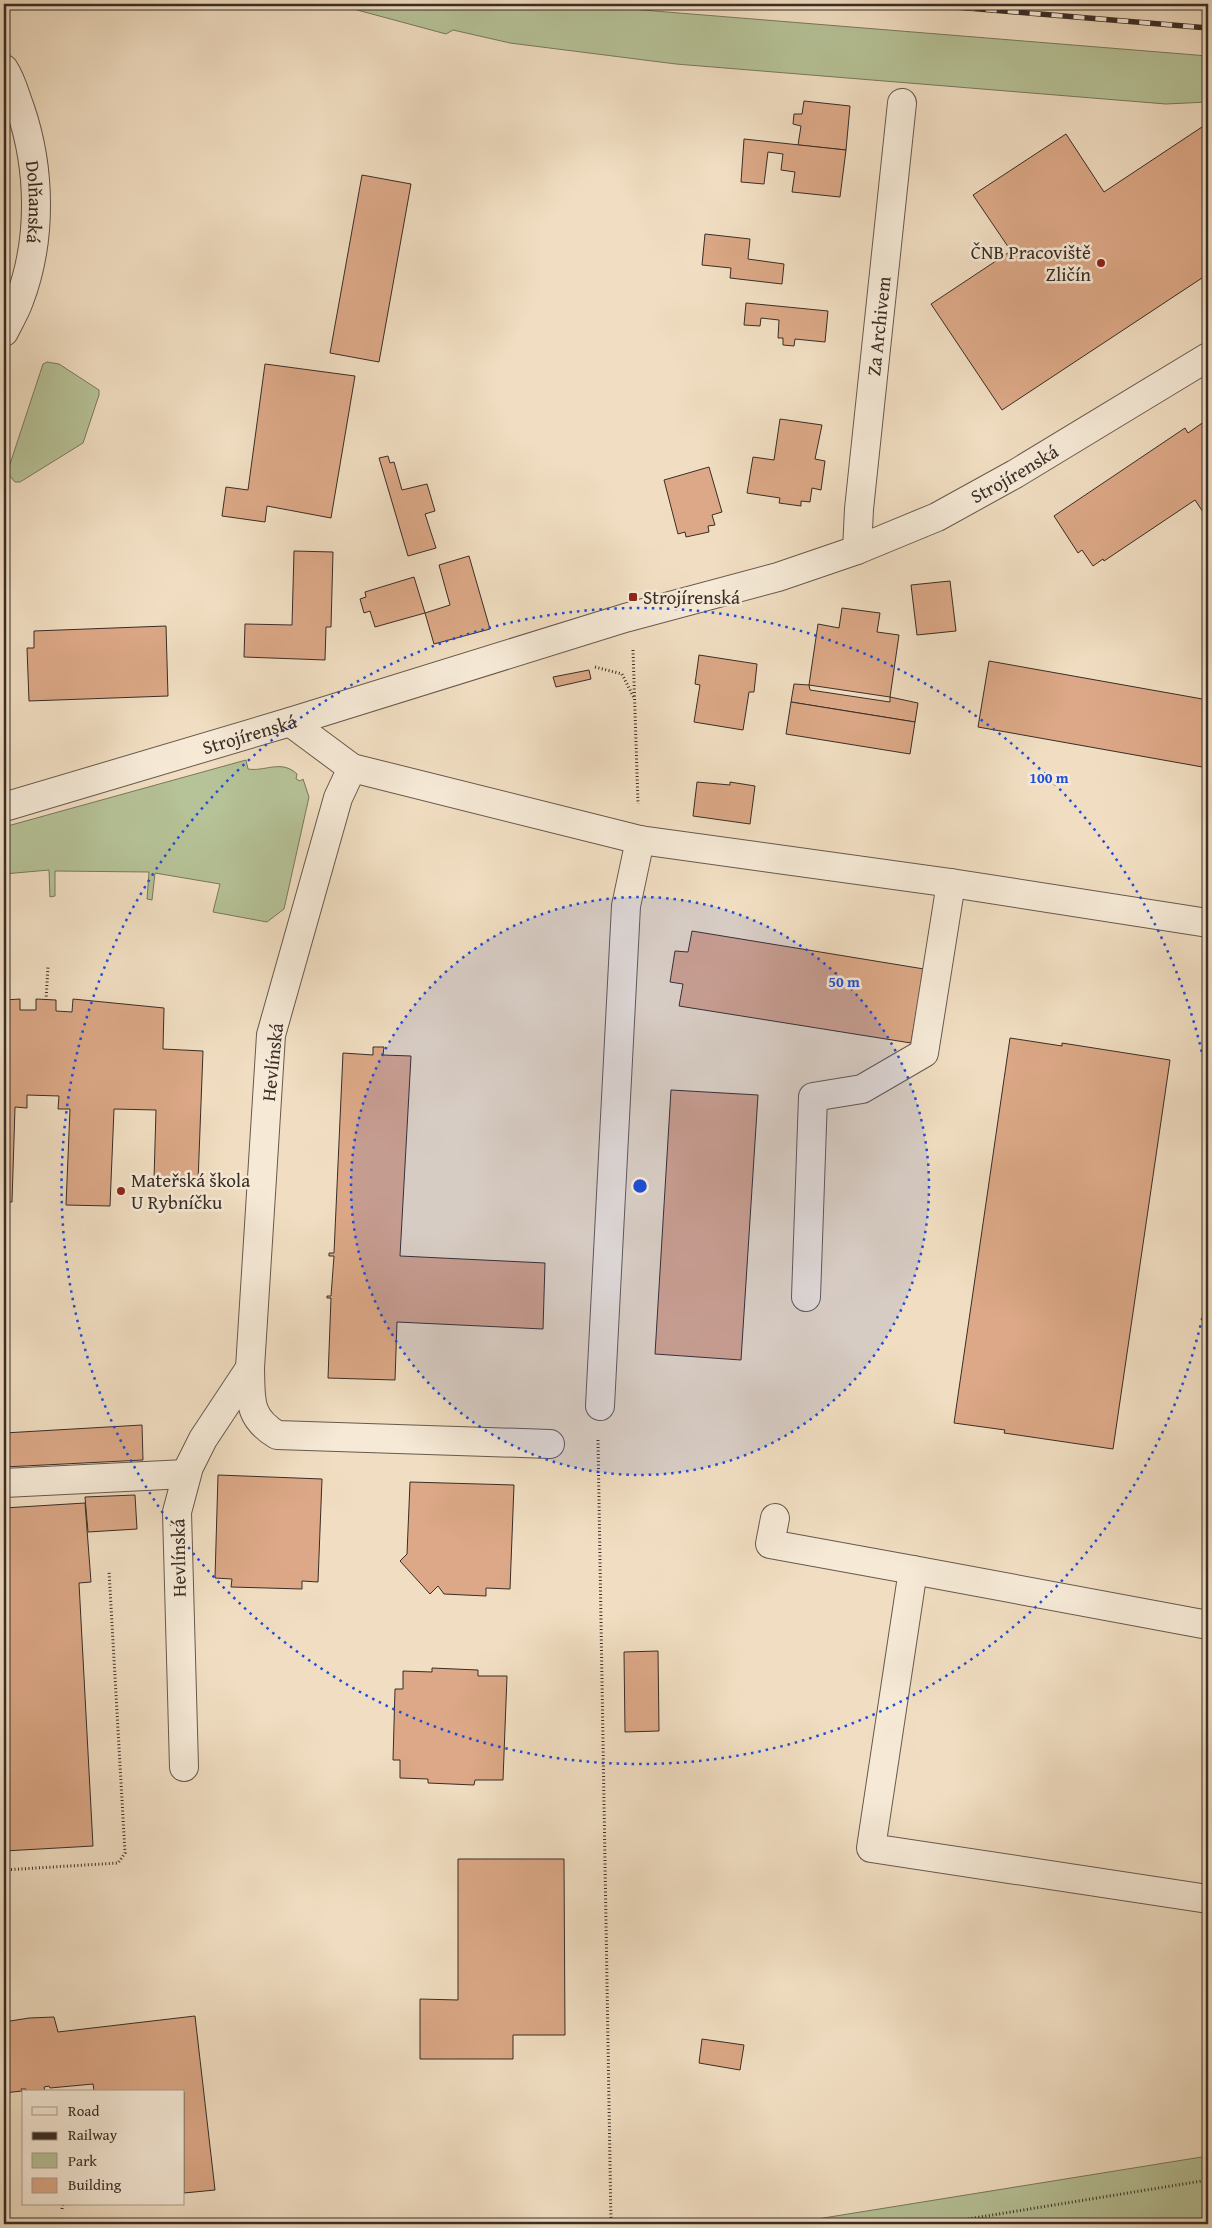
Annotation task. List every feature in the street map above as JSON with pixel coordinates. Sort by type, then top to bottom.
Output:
[{"type":"street","name":"Dolňanská","points":[[4,70],[9,77],[24,120],[34,167],[36,215],[30,262],[19,301],[4,332]]},
{"type":"street","name":"Za Archivem","points":[[857,550],[859,509],[902,103]]},
{"type":"street","name":"Strojírenská","points":[[4,808],[625,618],[778,577],[857,550],[936,517],[1015,474],[1208,357]]},
{"type":"street","points":[[290,722],[352,768],[640,840],[951,883],[1208,923]]},
{"type":"street","name":"Hevlínská","points":[[352,768],[338,798],[271,1035],[250,1368],[251,1406],[262,1424],[277,1434],[550,1444]]},
{"type":"street","points":[[600,1406],[626,906],[640,840]]},
{"type":"street","points":[[806,1297],[813,1097],[862,1089],[924,1053],[951,883]]},
{"type":"street","name":"Hevlínská","points":[[184,1767],[176,1512],[186,1474],[203,1439],[250,1368]]},
{"type":"street","points":[[4,1484],[186,1474]]},
{"type":"street","points":[[775,1518],[770,1544],[1208,1625]]},
{"type":"street","points":[[914,1570],[871,1848],[1208,1899]]},
{"type":"path","points":[[625,618],[634,654],[640,840]]},
{"type":"path","points":[[594,667],[622,674],[635,699]]},
{"type":"path","points":[[46,1000],[48,967]]},
{"type":"path","points":[[600,1406],[598,1442],[610,2224]]},
{"type":"path","points":[[4,1870],[118,1863],[125,1853],[109,1571]]},
{"type":"path","points":[[937,2224],[1208,2180]]},
{"type":"green space","points":[[335,4],[588,4],[1208,56],[1208,102],[1166,104],[676,64],[510,43],[453,30],[446,34]]},
{"type":"green space","points":[[47,362],[59,364],[99,390],[99,395],[83,443],[20,482],[15,482],[8,474],[9,467],[43,364]]},
{"type":"green space","points":[[246,760],[248,769],[285,767],[291,770],[297,774],[296,779],[300,781],[303,779],[309,797],[284,909],[267,922],[213,912],[220,884],[155,873],[152,900],[147,899],[149,872],[55,871],[55,896],[50,897],[49,870],[4,874],[4,827]]},
{"type":"green space","points":[[1208,2156],[1208,2224],[786,2224]]},
{"type":"building","points":[[804,101],[850,106],[846,150],[798,145],[801,126],[793,124],[794,114],[802,114]]},
{"type":"building","name":"ČNB Pracoviště Zličín","points":[[1208,123],[1208,274],[1002,410],[931,304],[1011,251],[973,195],[1066,134],[1104,192]]},
{"type":"building","points":[[744,139],[846,150],[840,197],[792,192],[795,172],[781,170],[783,154],[768,152],[764,184],[741,182]]},
{"type":"building","points":[[362,175],[411,184],[379,362],[330,353]]},
{"type":"building","points":[[705,234],[750,239],[748,259],[784,264],[782,284],[730,278],[731,268],[702,265]]},
{"type":"building","points":[[746,303],[828,311],[825,342],[795,339],[794,346],[783,345],[783,338],[778,338],[779,320],[761,318],[760,326],[744,325]]},
{"type":"building","points":[[265,364],[355,376],[331,518],[267,506],[265,522],[222,516],[226,487],[248,490]]},
{"type":"building","points":[[780,419],[822,425],[815,459],[825,461],[821,490],[812,488],[810,502],[801,501],[801,506],[779,503],[780,498],[747,493],[753,457],[774,460]]},
{"type":"building","points":[[1208,419],[1208,512],[1205,515],[1195,500],[1104,561],[1103,559],[1093,566],[1082,550],[1078,553],[1054,516],[1185,428],[1188,433]]},
{"type":"building","points":[[388,456],[390,463],[394,462],[402,490],[427,484],[435,511],[425,514],[436,548],[408,556],[379,458]]},
{"type":"building","points":[[709,467],[722,512],[712,515],[715,525],[708,526],[709,532],[686,537],[685,532],[678,534],[664,480]]},
{"type":"building","points":[[294,551],[333,552],[331,627],[326,627],[325,660],[244,657],[245,624],[292,625]]},
{"type":"building","points":[[469,556],[490,629],[434,644],[425,613],[450,605],[439,565]]},
{"type":"building","points":[[414,577],[425,613],[375,627],[370,611],[364,613],[360,599],[366,597],[365,592]]},
{"type":"building","points":[[950,581],[956,631],[917,635],[911,585]]},
{"type":"building","points":[[842,608],[880,613],[877,632],[899,635],[890,697],[809,685],[818,624],[839,628]]},
{"type":"building","points":[[166,626],[168,696],[29,701],[27,648],[34,648],[34,631]]},
{"type":"building","points":[[699,655],[757,664],[754,692],[749,692],[743,730],[694,722],[700,685],[695,684]]},
{"type":"building","points":[[989,661],[1208,700],[1208,768],[978,727]]},
{"type":"building","points":[[589,670],[591,679],[556,687],[553,677]]},
{"type":"building","points":[[794,684],[809,685],[810,690],[890,702],[890,697],[918,703],[915,722],[791,702]]},
{"type":"building","points":[[791,702],[915,722],[910,754],[786,734]]},
{"type":"building","points":[[697,782],[730,785],[730,782],[755,786],[750,824],[693,816]]},
{"type":"building","points":[[692,931],[924,969],[911,1043],[679,1006],[683,984],[670,982],[675,951],[688,952]]},
{"type":"building","points":[[20,999],[20,1010],[36,1010],[36,999],[56,1000],[56,1011],[72,1012],[73,999],[164,1008],[163,1049],[203,1051],[198,1182],[154,1180],[156,1110],[114,1109],[110,1206],[66,1205],[70,1109],[58,1109],[59,1096],[27,1095],[27,1108],[15,1107],[12,1202],[4,1202],[4,1000]]},
{"type":"building","points":[[1010,1038],[1062,1046],[1062,1043],[1170,1060],[1113,1449],[1004,1433],[1005,1430],[954,1423]]},
{"type":"building","points":[[373,1047],[384,1047],[383,1055],[411,1056],[400,1256],[545,1263],[543,1329],[397,1322],[395,1380],[328,1378],[331,1298],[327,1298],[327,1296],[331,1296],[334,1256],[329,1256],[329,1253],[334,1253],[343,1053],[373,1055]]},
{"type":"building","points":[[671,1090],[758,1095],[741,1360],[655,1354]]},
{"type":"building","points":[[142,1425],[143,1460],[4,1467],[4,1433]]},
{"type":"building","points":[[218,1475],[322,1479],[318,1582],[302,1581],[302,1589],[231,1587],[232,1579],[215,1578]]},
{"type":"building","points":[[410,1482],[514,1485],[510,1589],[486,1588],[486,1596],[444,1594],[438,1586],[430,1594],[400,1561],[407,1554]]},
{"type":"building","points":[[135,1495],[137,1529],[88,1532],[85,1497]]},
{"type":"building","points":[[85,1503],[91,1582],[79,1583],[93,1846],[4,1851],[4,1508]]},
{"type":"building","points":[[658,1651],[659,1731],[625,1732],[624,1652]]},
{"type":"building","points":[[432,1668],[478,1670],[478,1676],[507,1676],[503,1780],[475,1780],[474,1785],[428,1783],[428,1779],[400,1778],[400,1760],[393,1760],[395,1689],[403,1689],[403,1671],[432,1672]]},
{"type":"building","points":[[458,1859],[564,1859],[565,2035],[513,2035],[513,2059],[420,2059],[420,1999],[458,2000]]},
{"type":"building","points":[[195,2016],[215,2190],[185,2193],[185,2090],[94,2090],[93,2084],[50,2088],[49,2086],[44,2087],[45,2090],[21,2089],[22,2091],[4,2093],[4,2022],[54,2017],[58,2032]]},
{"type":"building","points":[[702,2039],[744,2045],[740,2070],[699,2063]]},
{"type":"railway","points":[[920,4],[1208,28]]},
{"type":"place","name":"ČNB Pracoviště Zličín","points":[[1101,263]]},
{"type":"place","name":"Strojírenská","points":[[633,597]]},
{"type":"place","name":"Mateřská škola U Rybníčku","points":[[121,1191]]}]
